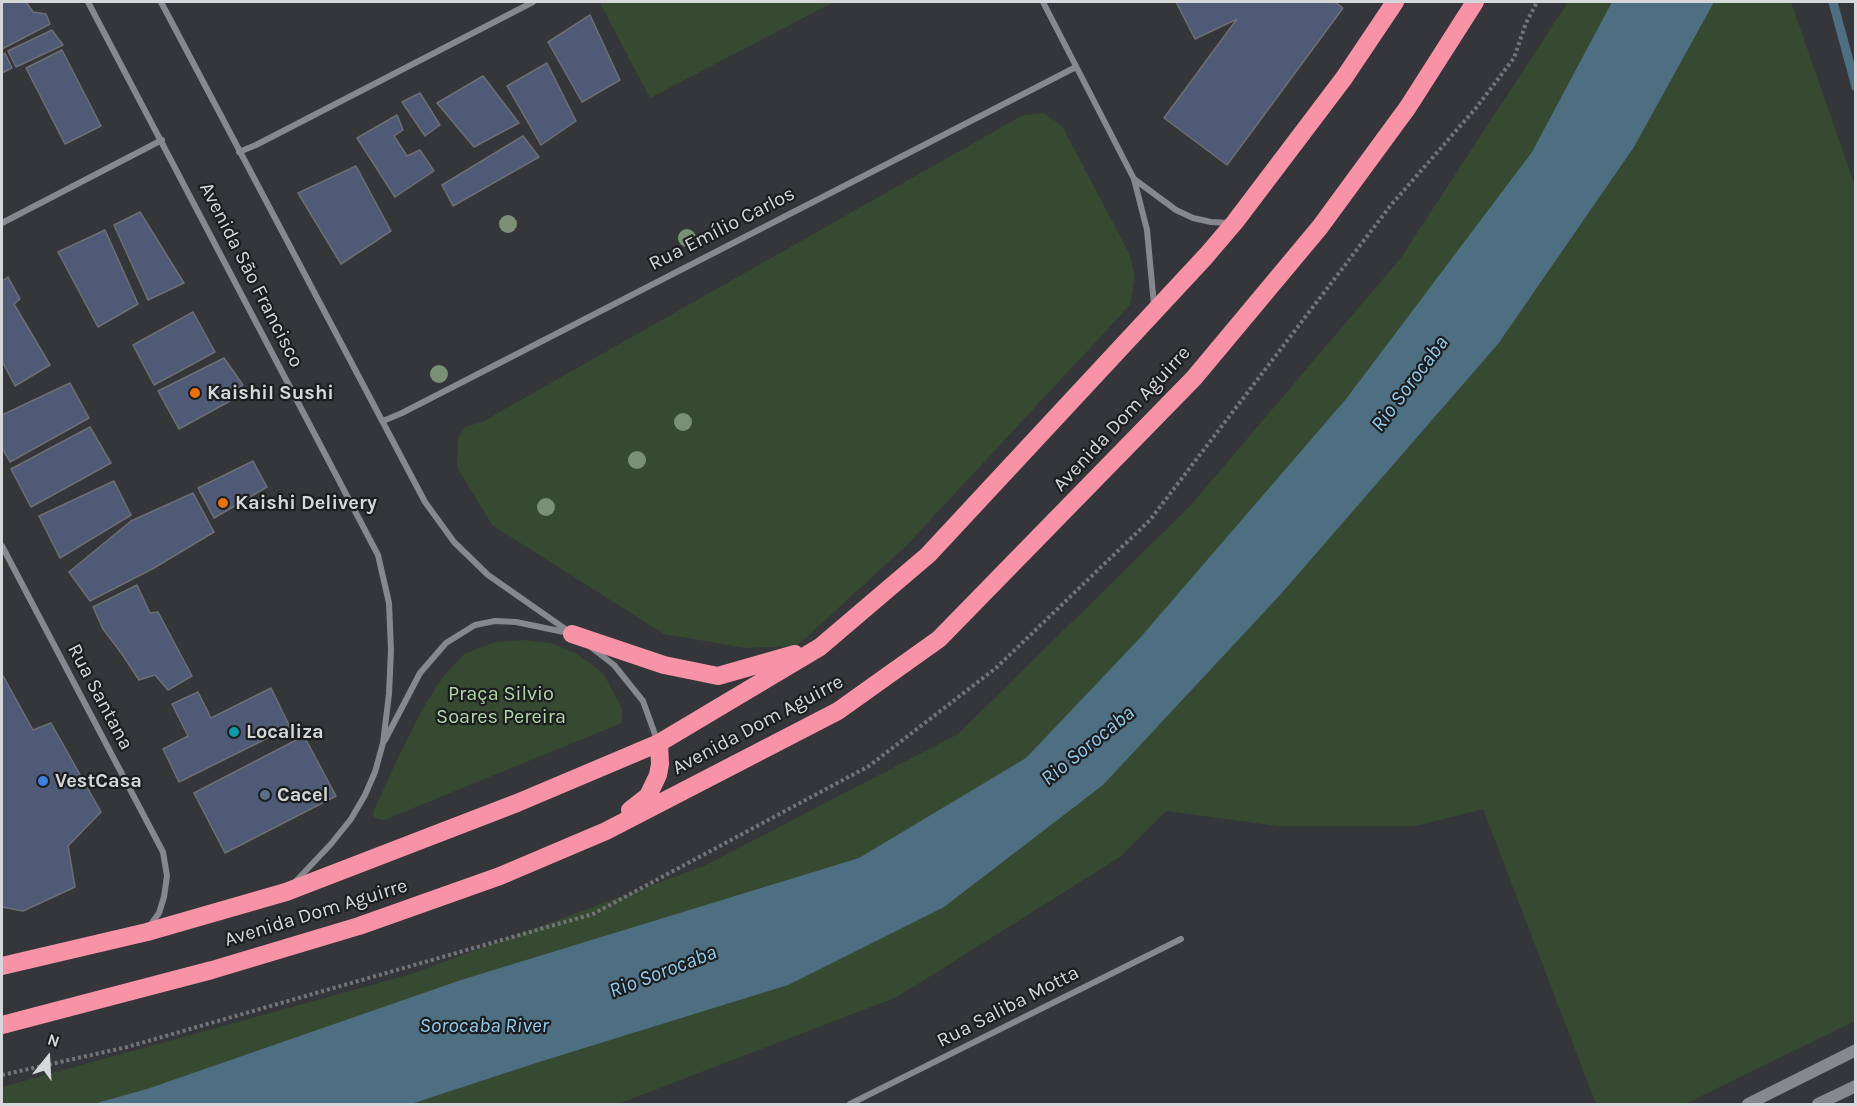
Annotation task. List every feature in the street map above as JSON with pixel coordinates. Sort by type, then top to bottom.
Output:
[{"type":"highway","name":"Avenida Dom Aguirre","points":[[2,1025],[212,970],[359,926],[500,876],[606,831],[838,711],[939,639],[1194,378],[1320,227],[1408,107],[1475,2]]},
{"type":"highway","name":"Avenida Dom Aguirre","points":[[2,966],[147,932],[286,892],[517,803],[659,743],[820,646],[928,555],[1154,313],[1235,222],[1344,78],[1391,3]]},
{"type":"highway","points":[[572,634],[664,665],[718,676],[820,646]]},
{"type":"highway","points":[[606,831],[648,796],[658,775],[659,743]]},
{"type":"main road","points":[[1748,1104],[1856,1050]]},
{"type":"main road","points":[[1818,1104],[1856,1086]]},
{"type":"street","name":"Avenida São Francisco","points":[[88,2],[378,555],[388,603],[391,650],[383,743],[375,772],[351,819],[286,892]]},
{"type":"street","points":[[161,2],[426,502],[454,542],[488,575],[614,665],[643,701],[659,743]]},
{"type":"street","points":[[239,152],[532,2]]},
{"type":"street","points":[[1043,2],[1134,179],[1147,230],[1154,290],[1154,313]]},
{"type":"street","name":"Rua Emílio Carlos","points":[[383,421],[413,408],[1076,67]]},
{"type":"street","points":[[2,223],[162,140]]},
{"type":"street","points":[[1134,179],[1176,210],[1192,218],[1211,222],[1235,222]]},
{"type":"street","name":"Rua Santana","points":[[2,546],[164,852],[167,876],[164,897],[159,913],[147,932]]},
{"type":"street","points":[[383,743],[420,673],[446,643],[475,625],[495,621],[516,622],[572,634]]},
{"type":"street","name":"Rua Saliba Motta","points":[[850,1104],[1180,939]]},
{"type":"path","points":[[2,1075],[127,1047],[593,914],[869,766],[996,668],[1150,520],[1391,205],[1476,108],[1514,58],[1537,2]]},
{"type":"green space","points":[[834,2],[650,98],[600,3]]},
{"type":"green space","points":[[1568,2],[1791,2],[1855,186],[1855,1021],[1685,1104],[1596,1104],[1483,809],[1415,826],[1277,826],[1166,811],[1120,857],[897,997],[618,1104],[2,1104],[2,1087],[411,974],[704,866],[958,734],[1190,506],[1400,259]]},
{"type":"green space","points":[[1044,113],[1062,126],[1130,255],[1135,277],[1130,305],[907,545],[797,646],[745,648],[664,634],[492,525],[457,467],[458,438],[465,427],[482,422],[1023,115]]},
{"type":"green space","name":"Praça Silvio Soares Pereira","points":[[525,640],[552,643],[577,654],[603,673],[622,708],[622,723],[384,820],[374,818],[373,812],[397,760],[422,710],[442,678],[464,654],[495,642]]},
{"type":"water","name":"Sorocaba River","points":[[1612,2],[1714,2],[1634,147],[1498,344],[1280,595],[1103,785],[944,907],[788,985],[411,1104],[93,1104],[147,1089],[461,980],[859,858],[1026,758],[1139,639],[1346,399],[1532,152]]},
{"type":"building","points":[[26,2],[33,12],[46,14],[50,24],[2,49],[2,4]]},
{"type":"building","points":[[1176,2],[1335,2],[1343,8],[1227,165],[1164,118],[1237,19],[1195,39]]},
{"type":"building","points":[[590,15],[620,80],[582,102],[548,42]]},
{"type":"building","points":[[52,30],[63,45],[16,67],[8,51]]},
{"type":"building","points":[[62,50],[101,126],[65,144],[26,68]]},
{"type":"building","points":[[5,53],[12,68],[2,73],[2,55]]},
{"type":"building","points":[[547,63],[576,121],[541,145],[507,86]]},
{"type":"building","points":[[483,76],[519,123],[474,147],[437,103]]},
{"type":"building","points":[[420,93],[440,125],[425,136],[402,102]]},
{"type":"building","points":[[397,115],[403,130],[394,136],[407,156],[420,150],[434,171],[395,197],[357,138]]},
{"type":"building","points":[[523,136],[539,157],[453,206],[442,185]]},
{"type":"building","points":[[356,166],[391,231],[341,264],[298,193]]},
{"type":"building","points":[[140,212],[184,283],[148,300],[114,225]]},
{"type":"building","points":[[105,230],[138,304],[98,327],[58,252]]},
{"type":"building","points":[[8,277],[20,299],[14,304],[50,365],[15,386],[2,361],[2,281]]},
{"type":"building","points":[[193,312],[215,352],[154,385],[133,345]]},
{"type":"building","name":"KaishiI Sushi","points":[[224,358],[243,385],[228,394],[230,401],[179,429],[158,391]]},
{"type":"building","points":[[70,383],[89,418],[10,462],[2,448],[2,415]]},
{"type":"building","points":[[90,427],[111,463],[31,507],[11,469]]},
{"type":"building","name":"Kaishi Delivery","points":[[253,461],[267,487],[214,518],[198,488]]},
{"type":"building","points":[[114,481],[131,515],[60,558],[39,516]]},
{"type":"building","points":[[193,493],[214,532],[154,568],[90,601],[69,572],[131,521]]},
{"type":"building","points":[[137,585],[150,613],[158,612],[192,676],[168,690],[155,675],[139,680],[103,629],[93,607]]},
{"type":"building","name":"VestCasa","points":[[2,674],[33,730],[51,723],[101,812],[68,846],[75,887],[23,911],[2,907]]},
{"type":"building","name":"Localiza","points":[[271,688],[290,727],[179,782],[163,749],[188,736],[172,704],[198,692],[211,718]]},
{"type":"building","name":"Cacel","points":[[304,736],[336,796],[225,853],[194,793]]},
{"type":"waterway","points":[[1833,2],[1856,87]]},
{"type":"place","name":"KaishiI Sushi","points":[[195,393]]},
{"type":"place","name":"Kaishi Delivery","points":[[223,503]]},
{"type":"place","name":"Localiza","points":[[234,732]]},
{"type":"place","name":"VestCasa","points":[[43,781]]},
{"type":"place","name":"Cacel","points":[[265,795]]},
{"type":"water label","name":"Rio Sorocaba","points":[[1410,384]]},
{"type":"water label","name":"Rio Sorocaba","points":[[1088,746]]},
{"type":"water label","name":"Rio Sorocaba","points":[[663,972]]}]
